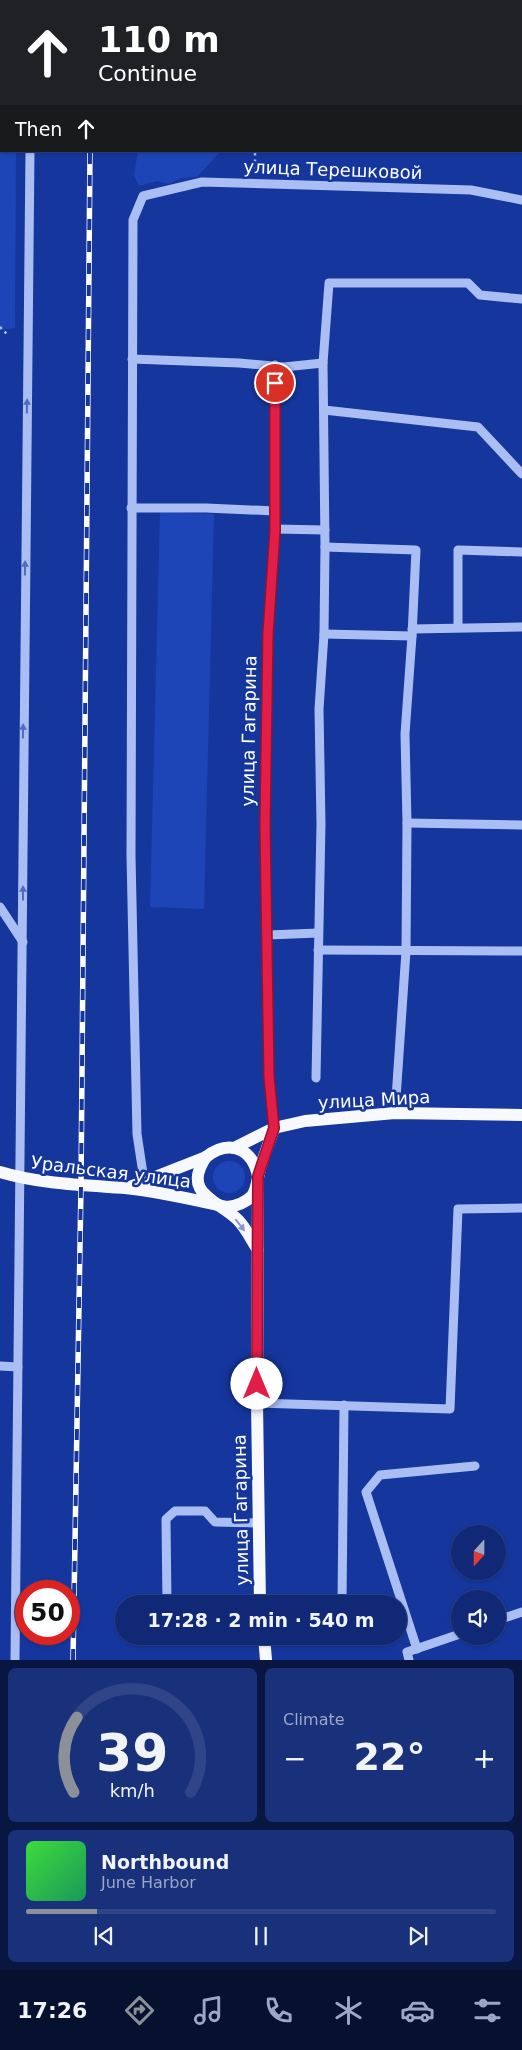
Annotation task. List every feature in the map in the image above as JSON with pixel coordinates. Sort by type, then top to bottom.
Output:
[{"type":"main road","name":"улица Мира","points":[[234,1148],[274,1128],[305,1121],[396,1113],[522,1114]]},
{"type":"main road","points":[[218,1205],[227,1207],[237,1206],[245,1201],[255,1190],[274,1128]]},
{"type":"main road","points":[[127,1188],[224,1148],[234,1148],[243,1151],[256,1166],[258,1176]]},
{"type":"main road","points":[[206,1156],[198,1174],[199,1184],[203,1193],[209,1200],[238,1220],[258,1250]]},
{"type":"main road","name":"Уральская улица","points":[[0,1172],[20,1178],[81,1186],[127,1188],[218,1205]]},
{"type":"main road","name":"улица Гагарина","points":[[258,1176],[257,1403],[260,1595]]},
{"type":"main road","points":[[265,1645],[266,1660]]},
{"type":"street","points":[[15,1660],[30,152]]},
{"type":"street","name":"улица Терешковой","points":[[132,359],[133,220],[143,196],[202,182],[471,190],[522,200]]},
{"type":"street","points":[[316,1078],[322,824],[319,709],[324,634],[326,546],[323,363],[329,283],[468,284],[480,295],[522,299]]},
{"type":"street","points":[[144,1180],[138,1134],[130,856],[132,359],[275,365],[284,367],[323,363]]},
{"type":"street","name":"улица Гагарина","points":[[274,1128],[269,1077],[265,825],[268,634],[275,530],[275,365]]},
{"type":"street","points":[[324,410],[478,427],[522,474]]},
{"type":"street","points":[[132,508],[206,508],[275,511]]},
{"type":"street","points":[[275,530],[325,530]]},
{"type":"street","points":[[326,546],[416,550],[405,734],[407,823],[406,951],[396,1113]]},
{"type":"street","points":[[458,628],[458,550],[522,552]]},
{"type":"street","points":[[324,634],[412,633],[458,628],[522,627]]},
{"type":"street","points":[[407,823],[522,825]]},
{"type":"street","points":[[0,907],[23,942]]},
{"type":"street","points":[[268,935],[318,933]]},
{"type":"street","points":[[318,950],[522,951]]},
{"type":"street","points":[[257,1403],[450,1409],[458,1209],[522,1208]]},
{"type":"street","points":[[0,1366],[18,1367]]},
{"type":"street","points":[[342,1595],[344,1405]]},
{"type":"street","points":[[417,1649],[366,1492],[380,1475],[475,1466]]},
{"type":"street","points":[[167,1595],[166,1519],[175,1511],[205,1512],[215,1522],[259,1523]]},
{"type":"street","points":[[506,1617],[522,1612]]},
{"type":"street","points":[[408,1656],[417,1649],[451,1637]]},
{"type":"path","points":[[254,184],[255,152]]},
{"type":"path","points":[[0,327],[7,334]]},
{"type":"shaded area","points":[[0,152],[16,152],[15,328],[0,330]]},
{"type":"shaded area","points":[[138,152],[220,152],[197,177],[182,178],[168,184],[157,181],[139,186],[134,175]]},
{"type":"shaded area","points":[[160,512],[214,514],[204,909],[150,907]]},
{"type":"shaded area","points":[[229,1161],[235,1162],[240,1166],[244,1171],[244,1183],[240,1188],[235,1192],[229,1193],[223,1192],[218,1188],[214,1183],[213,1177],[214,1171],[218,1166],[223,1162]]},
{"type":"railway","points":[[73,1660],[81,1186],[90,152]]},
{"type":"route","points":[[257,1384],[258,1176],[274,1128],[269,1077],[265,825],[268,634],[275,530],[275,383]]}]
